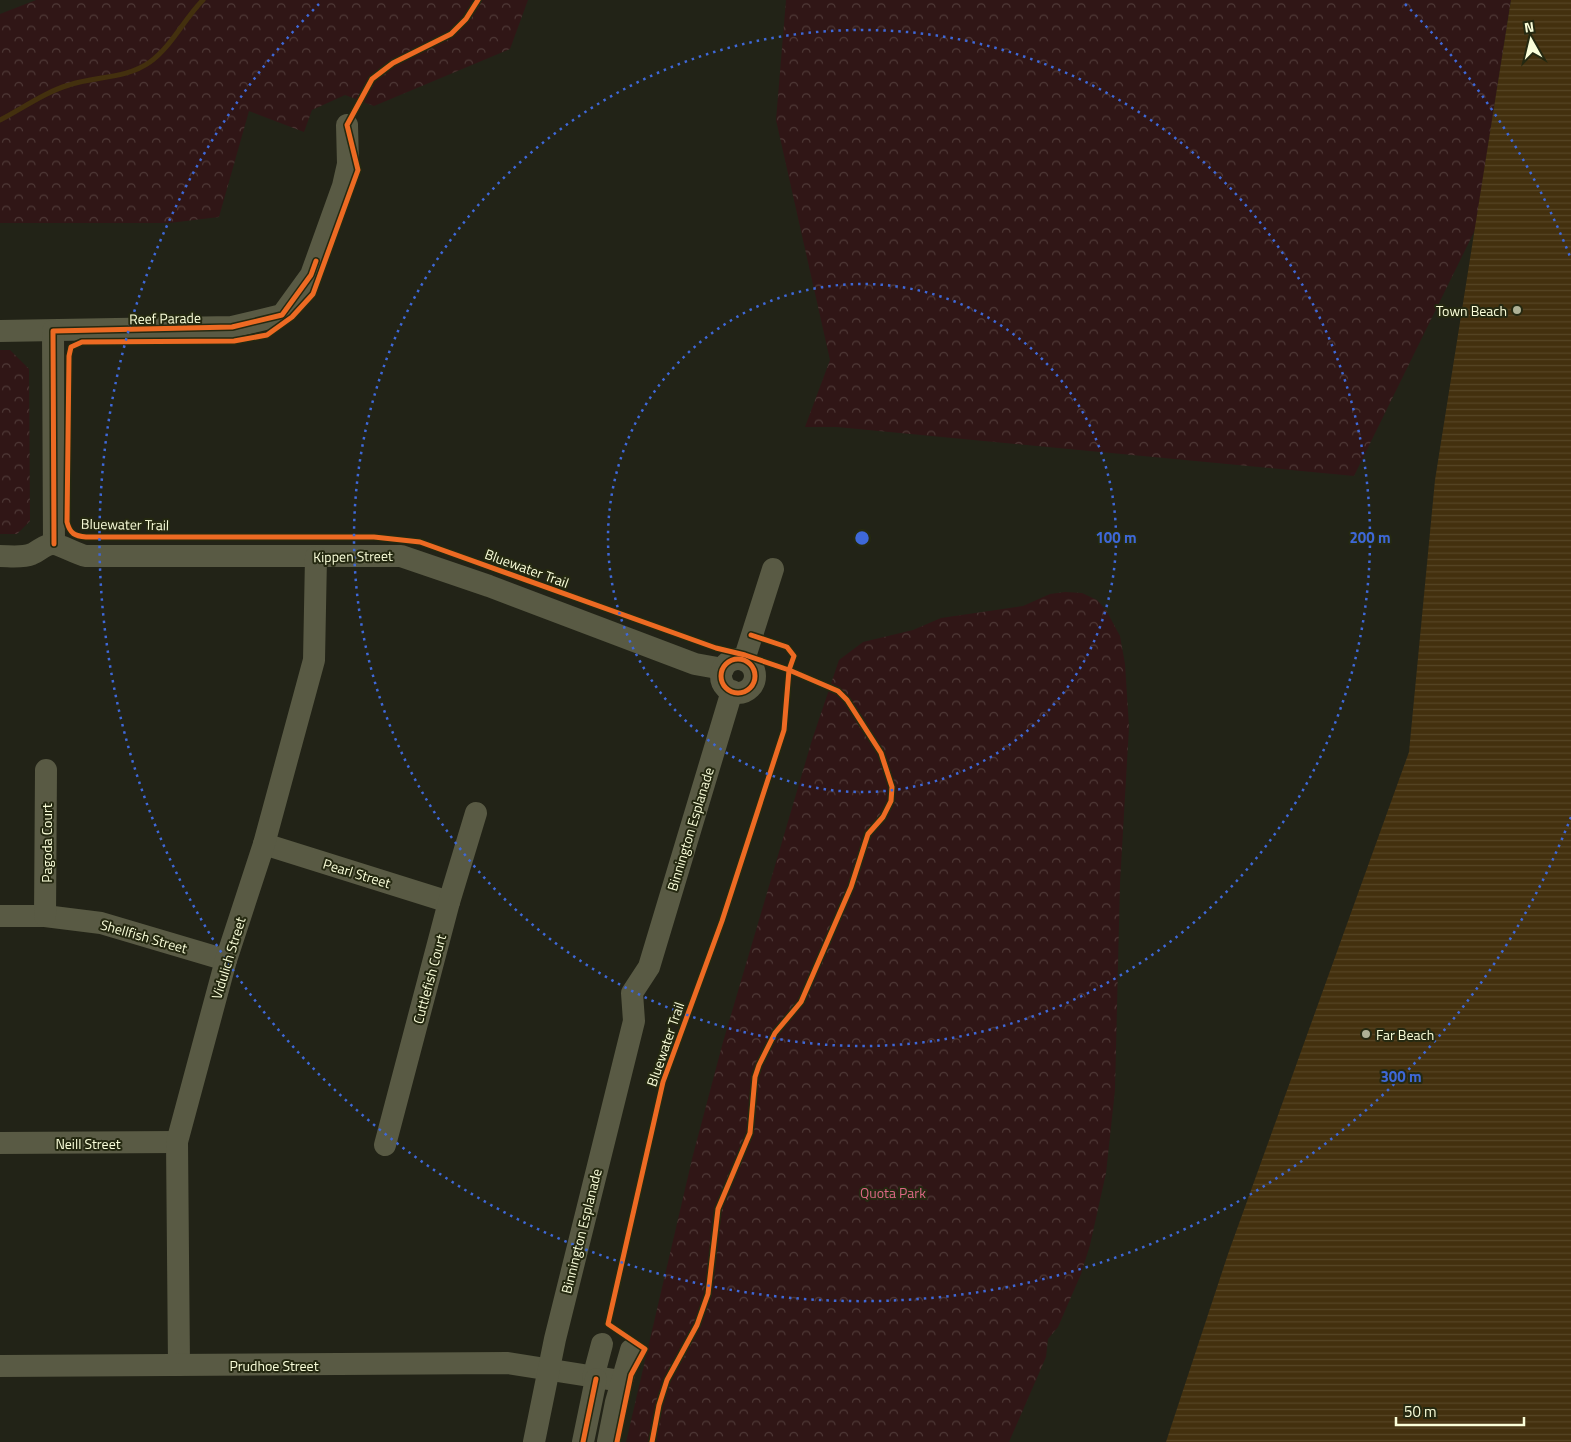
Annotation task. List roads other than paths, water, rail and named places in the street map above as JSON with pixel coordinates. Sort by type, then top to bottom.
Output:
[{"type":"street","name":"Reef Parade","points":[[0,330],[53,332],[232,327],[282,314],[311,275],[343,186],[348,158],[348,125]]},
{"type":"street","points":[[0,556],[33,554],[44,546],[54,544],[53,332]]},
{"type":"street","name":"Kippen Street","points":[[54,544],[62,546],[73,554],[86,556],[400,556],[489,586],[695,664],[723,669]]},
{"type":"street","name":"Vidulich Street","points":[[179,1365],[177,1142],[226,960],[264,844],[314,660],[316,557]]},
{"type":"street","points":[[744,660],[773,569]]},
{"type":"street","points":[[733,660],[744,660],[753,666],[754,682],[750,688],[743,692],[732,691],[723,682],[723,669],[733,660]]},
{"type":"street","name":"Binnington Esplanade","points":[[534,1442],[548,1369],[634,1021],[650,998],[649,967],[732,691]]},
{"type":"street","name":"Pagoda Court","points":[[45,916],[46,770]]},
{"type":"street","name":"Cuttlefish Court","points":[[385,1145],[449,902],[476,814]]},
{"type":"street","name":"Pearl Street","points":[[264,844],[449,902]]},
{"type":"street","name":"Shellfish Street","points":[[0,916],[45,916],[101,923],[226,960]]},
{"type":"street","name":"Neill Street","points":[[0,1143],[177,1142]]},
{"type":"street","points":[[584,1442],[594,1378],[602,1344]]},
{"type":"street","points":[[608,1442],[621,1381],[631,1350]]},
{"type":"street","name":"Prudhoe Street","points":[[0,1366],[499,1363],[621,1381]]},
{"type":"waterway","points":[[0,120],[60,88],[141,68],[158,56],[203,0]]},
{"type":"place","name":"Town Beach","points":[[1517,310]]},
{"type":"place","name":"Far Beach","points":[[1366,1034]]},
{"type":"park label","name":"Quota Park","points":[[893,1192]]}]
